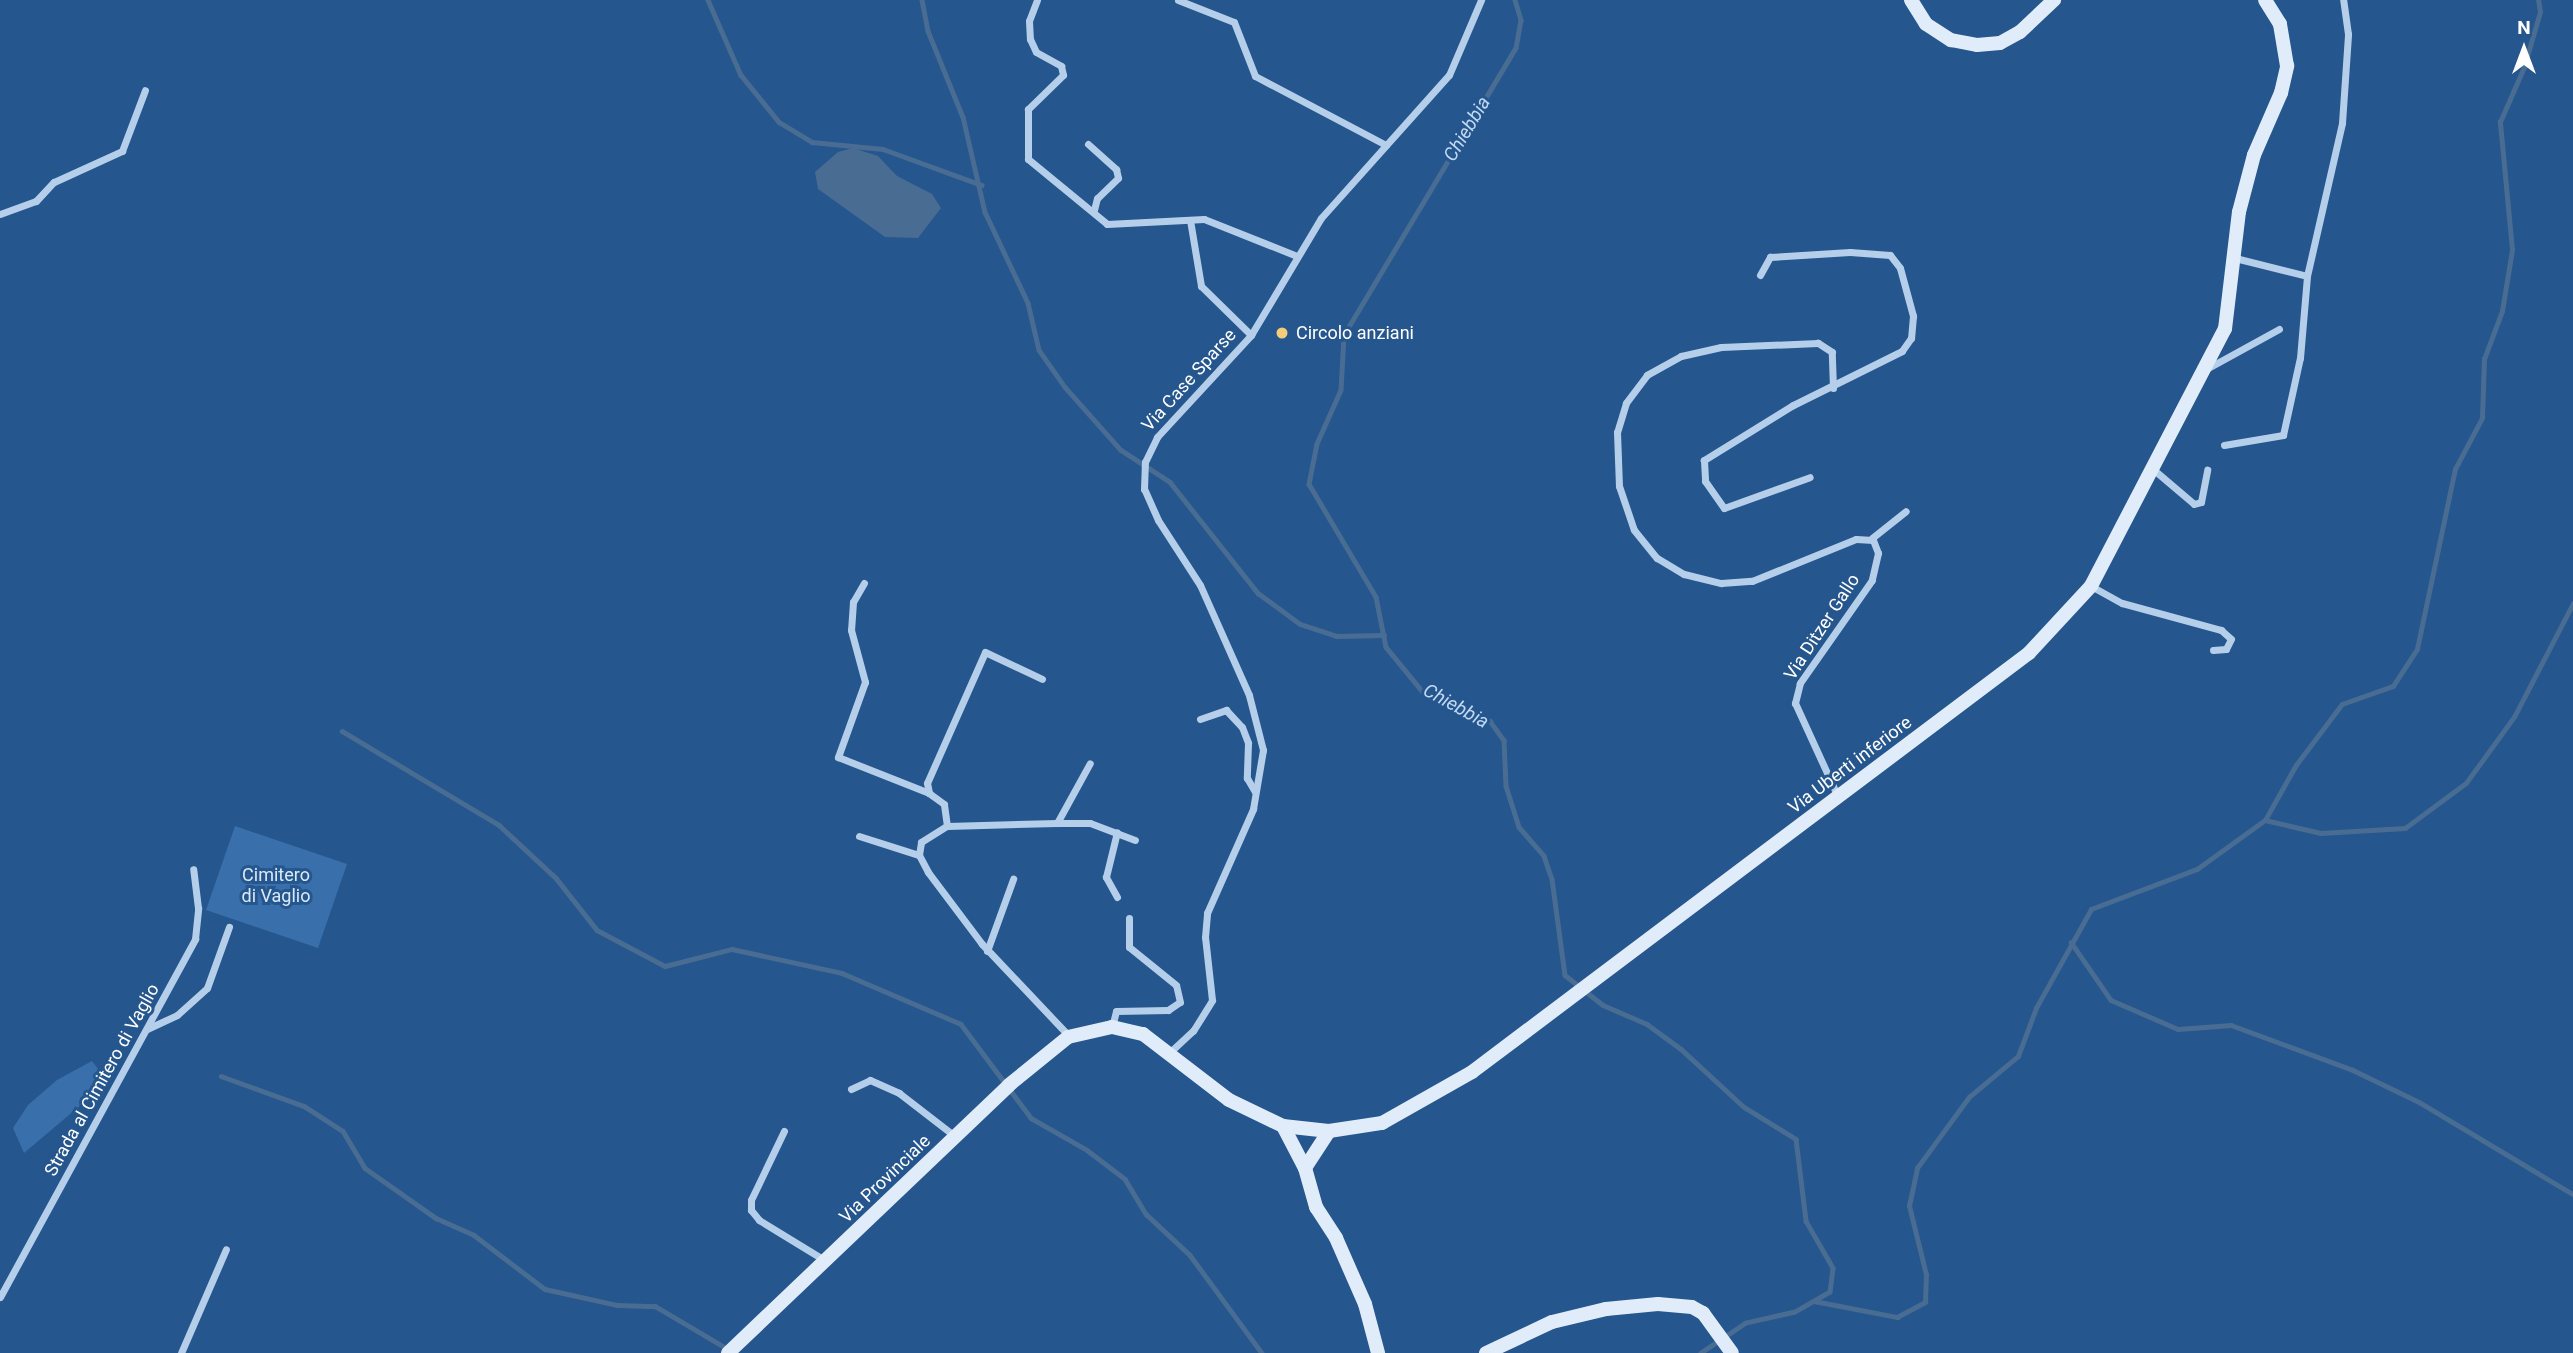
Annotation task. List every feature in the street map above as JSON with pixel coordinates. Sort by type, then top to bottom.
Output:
[{"type":"main road","points":[[1910,0],[1926,24],[1951,40],[1977,45],[2000,43],[2020,32],[2054,0]]},
{"type":"main road","name":"Via Uberti inferiore","points":[[1070,1037],[1112,1027],[1143,1034],[1229,1100],[1283,1126],[1329,1131],[1382,1123],[1472,1072],[2029,653],[2091,586],[2207,369],[2225,329],[2239,212],[2254,155],[2281,93],[2287,65],[2280,24],[2265,0]]},
{"type":"main road","name":"Via Provinciale","points":[[728,1353],[1009,1085],[1070,1037]]},
{"type":"main road","points":[[1283,1126],[1305,1168],[1316,1207],[1336,1238],[1365,1304],[1378,1353]]},
{"type":"main road","points":[[1305,1168],[1329,1131]]},
{"type":"main road","points":[[1486,1353],[1552,1322],[1606,1309],[1658,1304],[1692,1307],[1714,1327],[1732,1353]]},
{"type":"street","points":[[1037,0],[1029,21],[1030,38],[1036,52],[1061,66],[1063,75],[1028,108],[1028,159],[1094,210],[1107,224],[1190,220],[1223,225],[1297,256]]},
{"type":"street","points":[[1178,0],[1234,22],[1255,76],[1386,145]]},
{"type":"street","name":"Via Case Sparse","points":[[1169,1053],[1193,1031],[1212,1000],[1205,937],[1207,913],[1255,793],[1263,750],[1250,695],[1200,585],[1158,520],[1144,478],[1148,455],[1157,437],[1251,335],[1321,219],[1449,75],[1481,0]]},
{"type":"street","points":[[2224,445],[2283,435],[2300,358],[2307,276],[2342,123],[2348,34],[2343,0]]},
{"type":"street","points":[[0,214],[36,201],[54,182],[122,151],[145,90]]},
{"type":"street","points":[[1088,144],[1116,169],[1118,178],[1097,198],[1094,210]]},
{"type":"street","points":[[1190,220],[1201,286],[1251,335]]},
{"type":"street","points":[[1760,275],[1770,257],[1850,252],[1890,255],[1900,268],[1913,316],[1911,338],[1902,351],[1833,388],[1793,405],[1704,460],[1705,481],[1724,508],[1810,477]]},
{"type":"street","points":[[2235,258],[2307,276]]},
{"type":"street","points":[[2207,369],[2280,329]]},
{"type":"street","name":"Via Ditzer Gallo","points":[[1833,388],[1832,352],[1818,343],[1721,347],[1681,356],[1647,375],[1626,403],[1617,432],[1622,502],[1634,530],[1657,558],[1684,574],[1721,583],[1752,581],[1856,539],[1872,538],[1878,553],[1872,580],[1800,683],[1795,703],[1839,798]]},
{"type":"street","points":[[2154,470],[2194,504],[2201,502],[2207,470]]},
{"type":"street","points":[[1872,538],[1906,511]]},
{"type":"street","points":[[864,583],[851,615],[865,682],[838,757],[929,793],[944,804],[947,826]]},
{"type":"street","points":[[2091,586],[2122,603],[2221,630],[2231,639],[2226,649],[2214,650]]},
{"type":"street","points":[[929,793],[927,783],[946,733],[985,652],[1042,679]]},
{"type":"street","points":[[1200,719],[1226,710],[1242,727],[1248,743],[1247,778],[1255,793]]},
{"type":"street","points":[[1057,823],[1090,763]]},
{"type":"street","points":[[919,855],[920,842],[947,826],[1090,823],[1135,839]]},
{"type":"street","points":[[1117,832],[1106,877],[1117,897]]},
{"type":"street","points":[[859,836],[919,855],[987,951],[1070,1037]]},
{"type":"street","name":"Strada al Cimitero di Vaglio","points":[[0,1297],[195,939],[198,908],[193,869]]},
{"type":"street","points":[[987,951],[1013,879]]},
{"type":"street","points":[[1112,1027],[1116,1011],[1168,1010],[1180,1002],[1176,985],[1129,947],[1129,918]]},
{"type":"street","points":[[146,1030],[177,1015],[208,988],[229,927]]},
{"type":"street","points":[[850,1089],[870,1080],[899,1093],[956,1138]]},
{"type":"street","points":[[784,1131],[751,1200],[751,1210],[759,1220],[827,1261]]},
{"type":"street","points":[[181,1353],[226,1249]]},
{"type":"green space","name":"Cimitero di Vaglio","points":[[235,826],[347,864],[318,948],[206,910]]},
{"type":"green space","points":[[92,1061],[108,1082],[24,1153],[13,1128],[28,1105],[57,1080]]},
{"type":"shaded area","points":[[853,148],[878,156],[897,176],[932,194],[941,208],[918,238],[885,237],[818,189],[815,172],[838,152]]},
{"type":"waterway","points":[[708,0],[741,75],[779,122],[812,142],[883,149],[982,185]]},
{"type":"waterway","points":[[922,0],[928,31],[963,117],[985,212],[1028,303],[1039,350],[1065,387],[1121,450],[1170,482],[1258,593],[1300,624],[1336,636],[1384,635]]},
{"type":"waterway","name":"Chiebbia","points":[[1515,0],[1521,20],[1516,48],[1344,335],[1341,390],[1317,444],[1309,484],[1376,597],[1386,647],[1423,692],[1461,704],[1490,721],[1504,740],[1506,786],[1519,827],[1544,856],[1552,879],[1565,975],[1603,1005],[1647,1024],[1681,1049],[1744,1107],[1796,1139],[1806,1221],[1833,1268],[1830,1292],[1795,1312],[1746,1323],[1701,1353]]},
{"type":"waterway","points":[[1814,1301],[1897,1317],[1925,1302],[1926,1275],[1909,1206],[1917,1168],[1969,1097],[2018,1056],[2036,1008],[2091,909],[2197,869],[2265,820],[2296,765],[2342,704],[2393,686],[2417,649],[2455,469],[2482,418],[2484,359],[2502,311],[2512,250],[2500,122],[2524,67],[2540,12],[2538,0]]},
{"type":"waterway","points":[[2265,820],[2321,833],[2405,828],[2466,783],[2514,717],[2573,603]]},
{"type":"waterway","points":[[342,731],[499,825],[556,878],[597,930],[665,966],[732,949],[842,973],[961,1024],[1031,1118],[1087,1150],[1125,1179],[1146,1214],[1190,1255],[1262,1353]]},
{"type":"waterway","points":[[2071,942],[2111,1000],[2178,1029],[2231,1025],[2353,1070],[2419,1102],[2573,1194]]},
{"type":"waterway","points":[[221,1076],[304,1106],[343,1131],[365,1168],[436,1218],[474,1235],[545,1289],[617,1305],[655,1306],[726,1348]]},
{"type":"place","name":"Circolo anziani","points":[[1282,333]]}]
